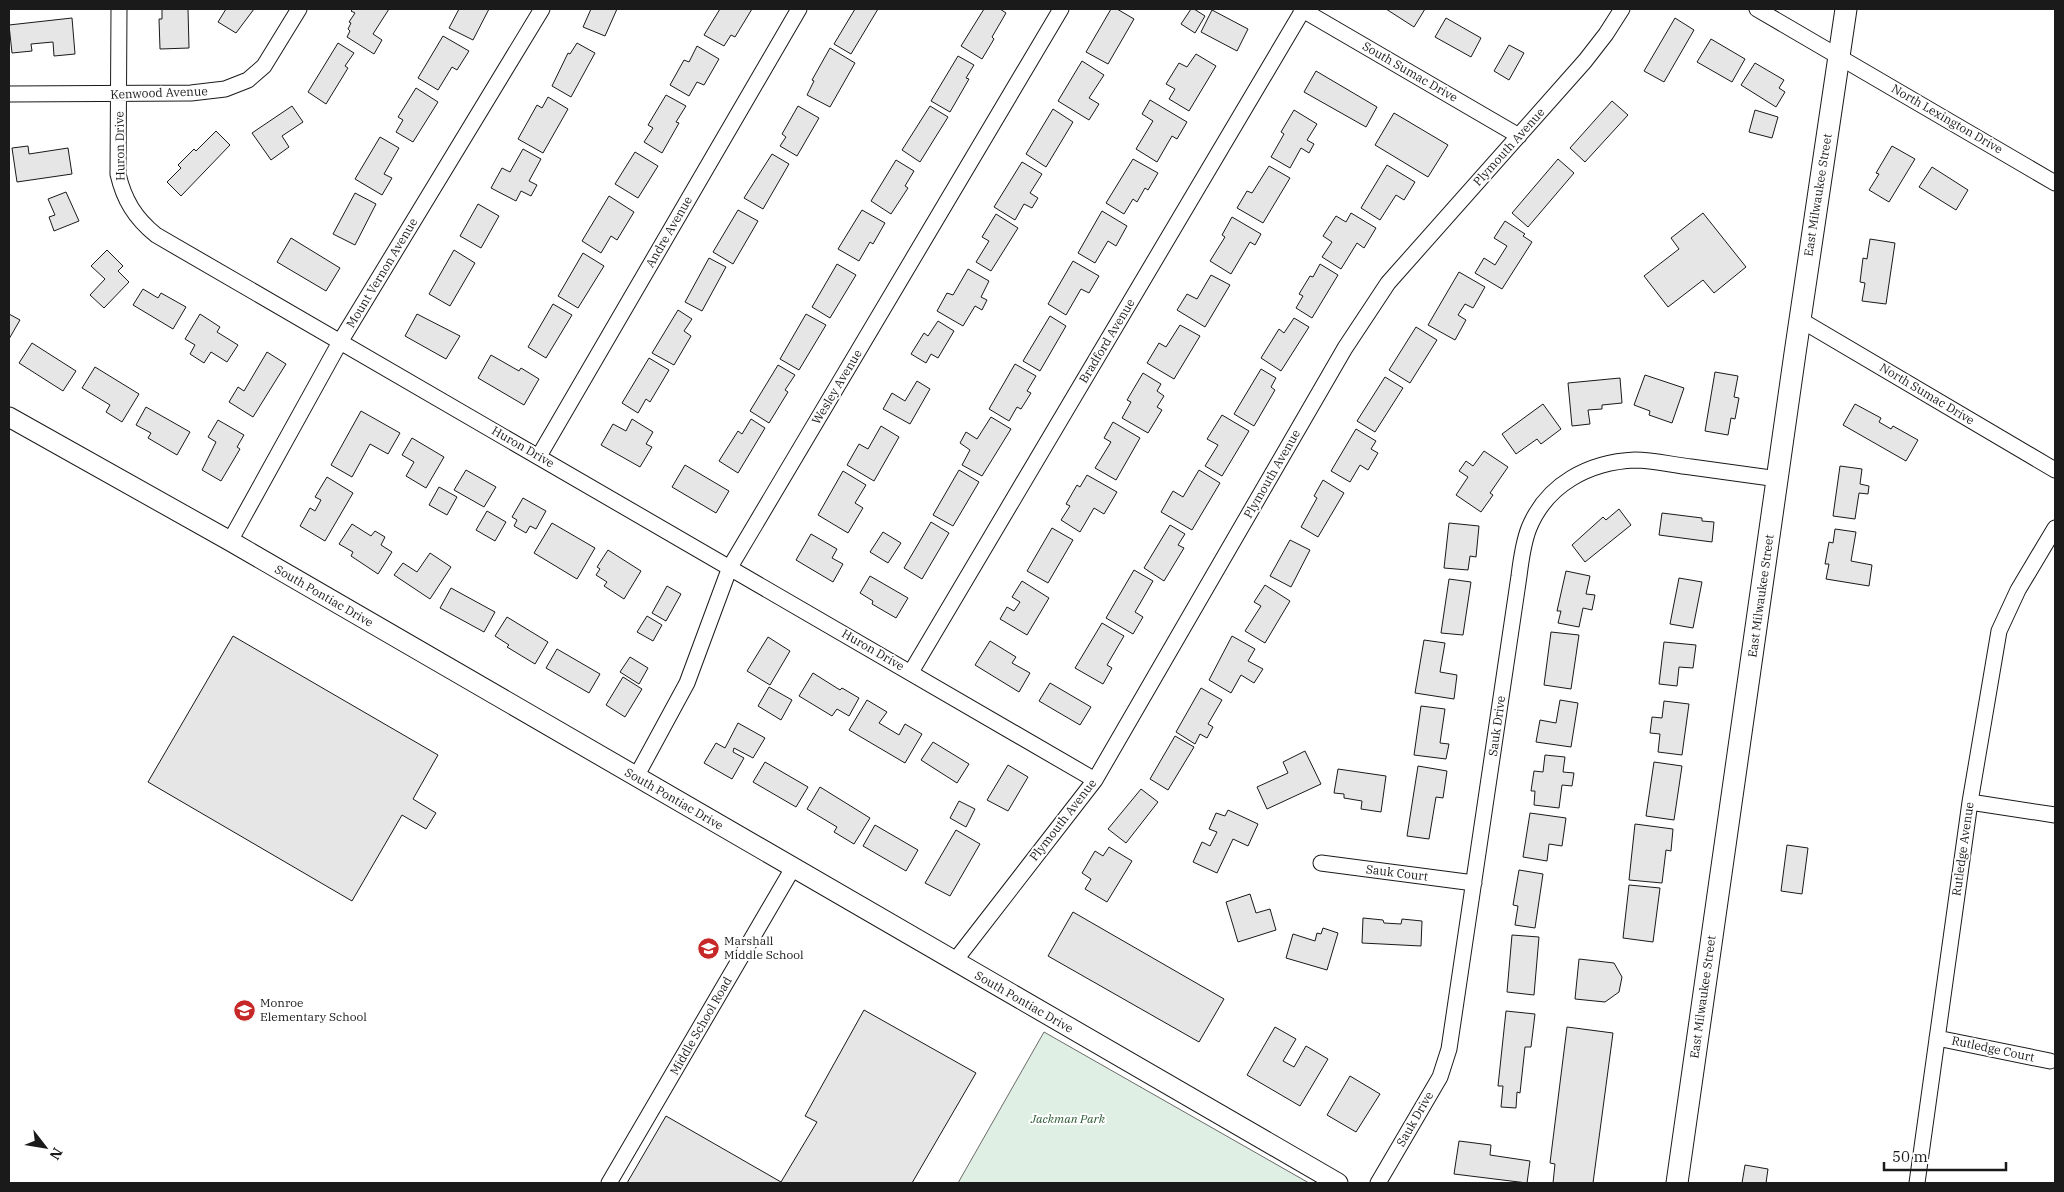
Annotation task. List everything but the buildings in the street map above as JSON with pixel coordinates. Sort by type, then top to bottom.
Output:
[{"type":"main road","name":"East Milwaukee Street","points":[[1677,1183],[1778,479],[1799,318],[1846,9]]},
{"type":"street","name":"Huron Drive","points":[[119,9],[118,174],[128,204],[138,218],[156,235],[1095,780]]},
{"type":"street","name":"Kenwood Avenue","points":[[9,94],[190,94],[225,89],[248,80],[264,66],[299,9]]},
{"type":"street","name":"Mount Vernon Avenue","points":[[230,541],[340,342],[542,9]]},
{"type":"street","name":"Andre Avenue","points":[[538,456],[799,9]]},
{"type":"street","name":"Wesley Avenue","points":[[636,777],[686,683],[730,567],[1061,9]]},
{"type":"street","name":"South Sumac Drive","points":[[1302,9],[1518,136]]},
{"type":"street","name":"Bradford Avenue","points":[[911,672],[1302,9]]},
{"type":"street","name":"Plymouth Avenue","points":[[954,962],[1095,780],[1345,348],[1374,303],[1404,264],[1585,61],[1622,9]]},
{"type":"street","name":"North Lexington Drive","points":[[1757,9],[2055,183]]},
{"type":"street","name":"North Sumac Drive","points":[[1799,318],[2055,470]]},
{"type":"street","name":"South Pontiac Drive","points":[[9,417],[230,541],[1338,1183]]},
{"type":"street","name":"Sauk Drive","points":[[1378,1183],[1440,1077],[1449,1049],[1523,551],[1528,529],[1541,505],[1573,476],[1590,468],[1612,462],[1637,460],[1778,479]]},
{"type":"street","name":"Rutledge Avenue","points":[[1917,1183],[1970,802],[1999,631],[2018,590],[2055,528]]},
{"type":"street","points":[[1970,802],[2055,814]]},
{"type":"street","name":"Sauk Court","points":[[1321,863],[1474,883]]},
{"type":"street","name":"Middle School Road","points":[[608,1183],[793,868]]},
{"type":"street","name":"Rutledge Court","points":[[1937,1038],[2050,1061]]},
{"type":"green space","name":"Jackman Park","points":[[1044,1032],[1309,1183],[958,1183]]},
{"type":"place","name":"Marshall Middle School","points":[[708,948]]},
{"type":"place","name":"Monroe Elementary School","points":[[244,1010]]}]
